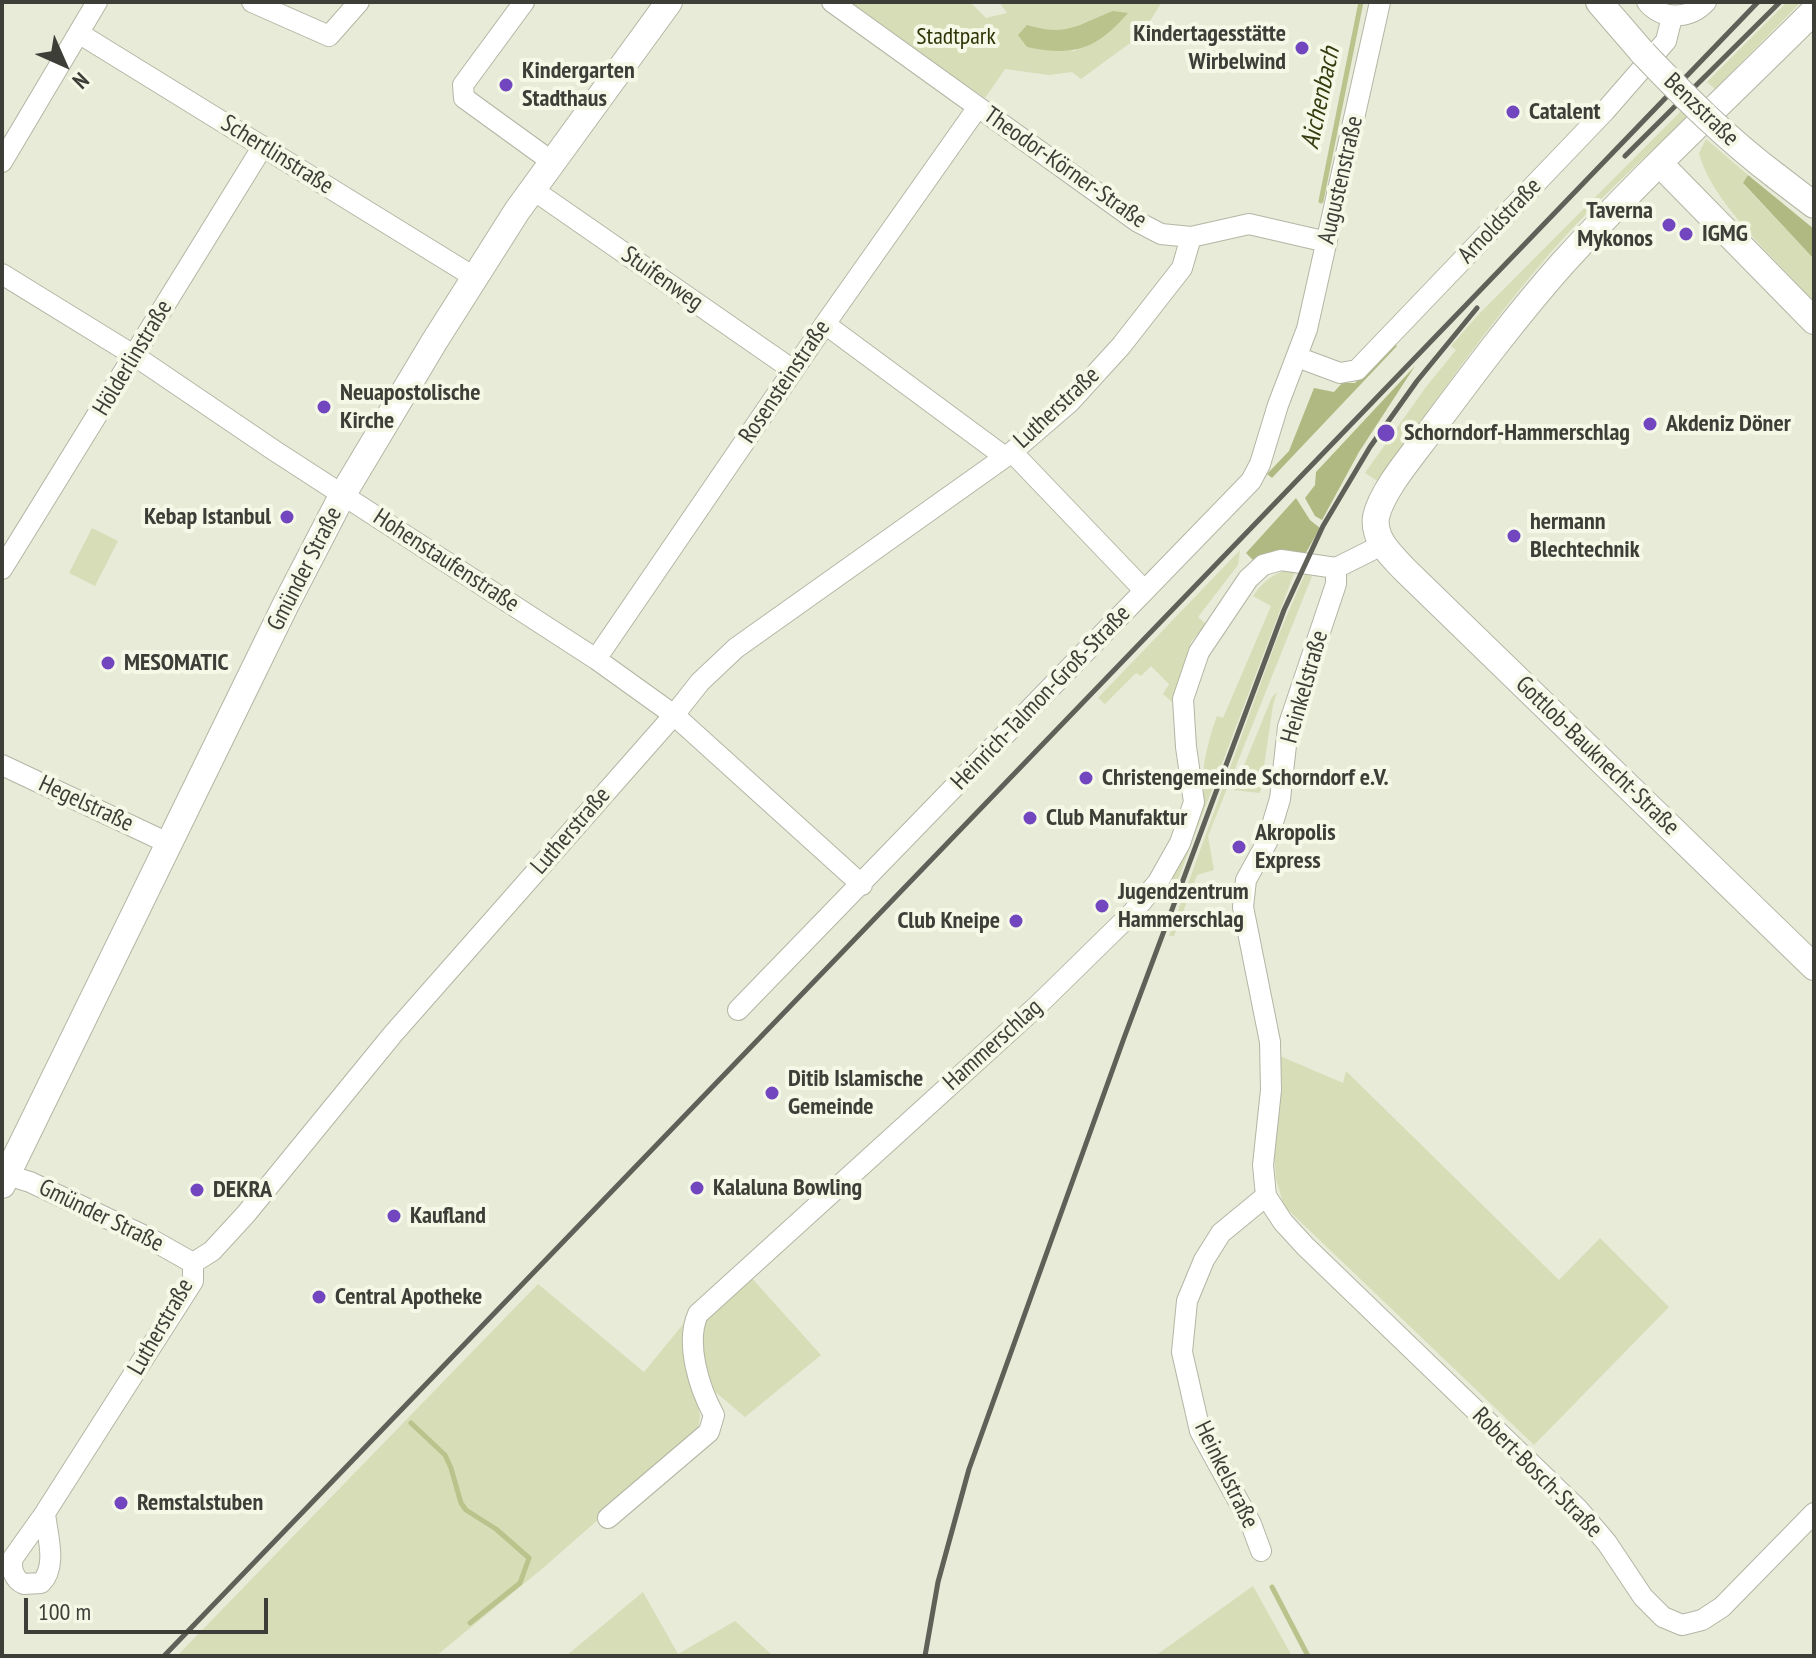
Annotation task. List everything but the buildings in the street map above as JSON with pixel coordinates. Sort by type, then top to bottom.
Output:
[{"type":"street","points":[[2,162],[97,2]]},
{"type":"street","points":[[252,2],[329,36],[359,2]]},
{"type":"street","points":[[524,2],[463,85],[464,98],[551,161]]},
{"type":"street","name":"Gmünder Straße","points":[[193,1263],[106,1217],[30,1182],[5,1180],[285,606],[343,494],[474,277],[532,189],[669,2]]},
{"type":"street","name":"Theodor-Körner-Straße","points":[[832,2],[1138,222],[1161,234],[1191,237],[1249,224],[1327,242]]},
{"type":"street","name":"Augustenstraße","points":[[1297,357],[1307,329],[1380,2]]},
{"type":"street","name":"Benzstraße","points":[[1599,2],[1691,104],[1737,146],[1814,205]]},
{"type":"street","points":[[1647,2],[1672,17],[1697,11],[1706,2]]},
{"type":"street","points":[[1336,568],[1382,545],[1376,521],[1378,510],[1406,465],[1561,265],[1814,11]]},
{"type":"street","name":"Arnoldstraße","points":[[1297,357],[1340,373],[1357,370],[1605,111],[1666,41],[1672,17]]},
{"type":"street","name":"Schertlinstraße","points":[[80,34],[474,277]]},
{"type":"street","name":"Rosensteinstraße","points":[[596,659],[793,370],[978,107]]},
{"type":"street","name":"Hölderlinstraße","points":[[2,569],[263,146]]},
{"type":"street","points":[[1660,164],[1814,321]]},
{"type":"street","name":"Stuifenweg","points":[[532,189],[793,370]]},
{"type":"street","name":"Lutherstraße","points":[[45,1513],[193,1281],[193,1263],[212,1251],[246,1214],[393,1034],[700,682],[736,648],[1008,454],[1069,403],[1121,346],[1182,268],[1191,237]]},
{"type":"street","name":"Hohenstaufenstraße","points":[[2,274],[135,356],[596,659],[674,715],[862,885]]},
{"type":"street","points":[[825,324],[1008,454],[1144,590]]},
{"type":"street","name":"Heinrich-Talmon-Groß-Straße","points":[[738,1010],[1251,481],[1260,464],[1297,357]]},
{"type":"street","name":"Gottlob-Bauknecht-Straße","points":[[1382,545],[1814,967]]},
{"type":"street","name":"Hammerschlag","points":[[608,1518],[709,1432],[714,1415],[702,1395],[694,1350],[693,1326],[698,1314],[1036,1007],[1133,912],[1158,882],[1180,843],[1194,802],[1183,699],[1199,652],[1248,579],[1263,565],[1281,560],[1336,568]]},
{"type":"street","name":"Heinkelstraße","points":[[1261,1551],[1251,1524],[1200,1431],[1182,1352],[1187,1301],[1204,1260],[1221,1233],[1266,1196],[1263,1165],[1271,1090],[1270,1042],[1243,907],[1246,880],[1267,842],[1280,799],[1288,727],[1336,584],[1336,568]]},
{"type":"street","name":"Hegelstraße","points":[[2,765],[170,844]]},
{"type":"street","name":"Robert-Bosch-Straße","points":[[1266,1196],[1283,1222],[1305,1246],[1578,1509],[1607,1543],[1643,1597],[1663,1617],[1682,1625],[1702,1620],[1722,1607],[1814,1513]]},
{"type":"green space","name":"Stadtpark","points":[[846,2],[970,2],[986,18],[1007,13],[999,2],[1162,2],[1141,35],[1081,79],[1072,72],[1049,75],[1005,69],[985,98]],"holes":[[[1113,11],[1075,51],[1028,47],[1019,35],[1027,26],[1046,31],[1065,31]]]},
{"type":"green space","points":[[1787,2],[1801,2],[1715,89],[1707,82]]},
{"type":"green space","points":[[1684,108],[1690,114],[1584,216],[1505,308],[1379,482],[1365,473],[1456,350],[1451,346]]},
{"type":"green space","points":[[1706,139],[1748,175],[1743,184],[1814,259],[1814,301],[1748,231],[1717,191],[1699,153]]},
{"type":"green space","points":[[92,528],[118,541],[95,586],[69,573]]},
{"type":"green space","points":[[1240,550],[1238,565],[1198,617],[1206,624],[1191,642],[1172,702],[1163,694],[1169,684],[1151,666],[1141,676],[1136,673],[1105,704],[1098,698]]},
{"type":"green space","points":[[1286,570],[1295,571],[1169,903],[1163,893],[1193,830],[1205,786],[1204,764],[1209,740],[1217,716],[1223,718],[1271,606],[1253,596],[1267,580]]},
{"type":"green space","points":[[1305,574],[1312,576],[1208,836],[1214,870],[1197,875],[1174,936],[1169,936],[1276,641]]},
{"type":"green space","points":[[1277,692],[1260,793],[1234,790],[1272,697]]},
{"type":"green space","points":[[1280,1056],[1343,1083],[1346,1071],[1559,1280],[1600,1238],[1669,1307],[1534,1445],[1284,1206],[1276,1179],[1273,1136],[1282,1090]]},
{"type":"green space","points":[[749,1275],[821,1355],[745,1417],[707,1385],[702,1350],[704,1321]]},
{"type":"green space","points":[[538,1284],[644,1372],[689,1317],[687,1370],[700,1415],[698,1432],[543,1568],[436,1656],[177,1656]]},
{"type":"green space","points":[[1253,1586],[1292,1656],[1155,1656]]},
{"type":"green space","points":[[643,1592],[678,1654],[735,1621],[773,1656],[566,1656]]},
{"type":"shaded area","points":[[1113,11],[1128,13],[1106,35],[1084,47],[1058,51],[1027,47],[1018,35],[1027,25],[1062,30]]},
{"type":"shaded area","points":[[1748,175],[1814,229],[1814,259],[1743,183]]},
{"type":"shaded area","points":[[1394,344],[1397,346],[1272,478],[1267,474],[1289,451],[1314,388],[1334,392],[1342,383],[1355,383]]},
{"type":"shaded area","points":[[1415,366],[1359,452],[1322,520],[1315,516],[1305,498],[1315,485],[1316,472]]},
{"type":"shaded area","points":[[1296,498],[1310,520],[1320,528],[1304,556],[1279,552],[1253,560],[1246,553]]},
{"type":"waterway","name":"Aichenbach","points":[[1321,201],[1361,2]]},
{"type":"waterway","points":[[411,1423],[445,1455],[466,1510],[496,1529],[529,1558],[520,1583],[470,1623]]},
{"type":"waterway","name":"Aichenbach","points":[[1272,1587],[1308,1656]]},
{"type":"railway","points":[[164,1656],[1758,2]]},
{"type":"railway","points":[[1625,156],[1780,2]]},
{"type":"railway","points":[[925,1656],[938,1582],[969,1469],[1124,1038],[1284,610],[1323,526],[1370,447],[1417,381],[1477,308]]},
{"type":"place","name":"Kindertagesstätte Wirbelwind","points":[[1302,48]]},
{"type":"place","name":"Kindergarten Stadthaus","points":[[506,85]]},
{"type":"place","name":"Catalent","points":[[1513,112]]},
{"type":"place","name":"Taverna Mykonos","points":[[1669,225]]},
{"type":"place","name":"IGMG","points":[[1686,234]]},
{"type":"place","name":"Neuapostolische Kirche","points":[[324,407]]},
{"type":"place","name":"Akdeniz Döner","points":[[1650,424]]},
{"type":"place","name":"Schorndorf-Hammerschlag","points":[[1386,433]]},
{"type":"place","name":"Kebap Istanbul","points":[[287,517]]},
{"type":"place","name":"hermann Blechtechnik","points":[[1514,536]]},
{"type":"place","name":"MESOMATIC","points":[[108,663]]},
{"type":"place","name":"Christengemeinde Schorndorf e.V.","points":[[1086,778]]},
{"type":"place","name":"Club Manufaktur","points":[[1030,818]]},
{"type":"place","name":"Akropolis Express","points":[[1239,847]]},
{"type":"place","name":"Jugendzentrum Hammerschlag","points":[[1102,906]]},
{"type":"place","name":"Club Kneipe","points":[[1016,921]]},
{"type":"place","name":"Ditib Islamische Gemeinde","points":[[772,1093]]},
{"type":"place","name":"Kalaluna Bowling","points":[[697,1188]]},
{"type":"place","name":"DEKRA","points":[[197,1190]]},
{"type":"place","name":"Kaufland","points":[[394,1216]]},
{"type":"place","name":"Central Apotheke","points":[[319,1297]]},
{"type":"place","name":"Remstalstuben","points":[[121,1503]]}]
